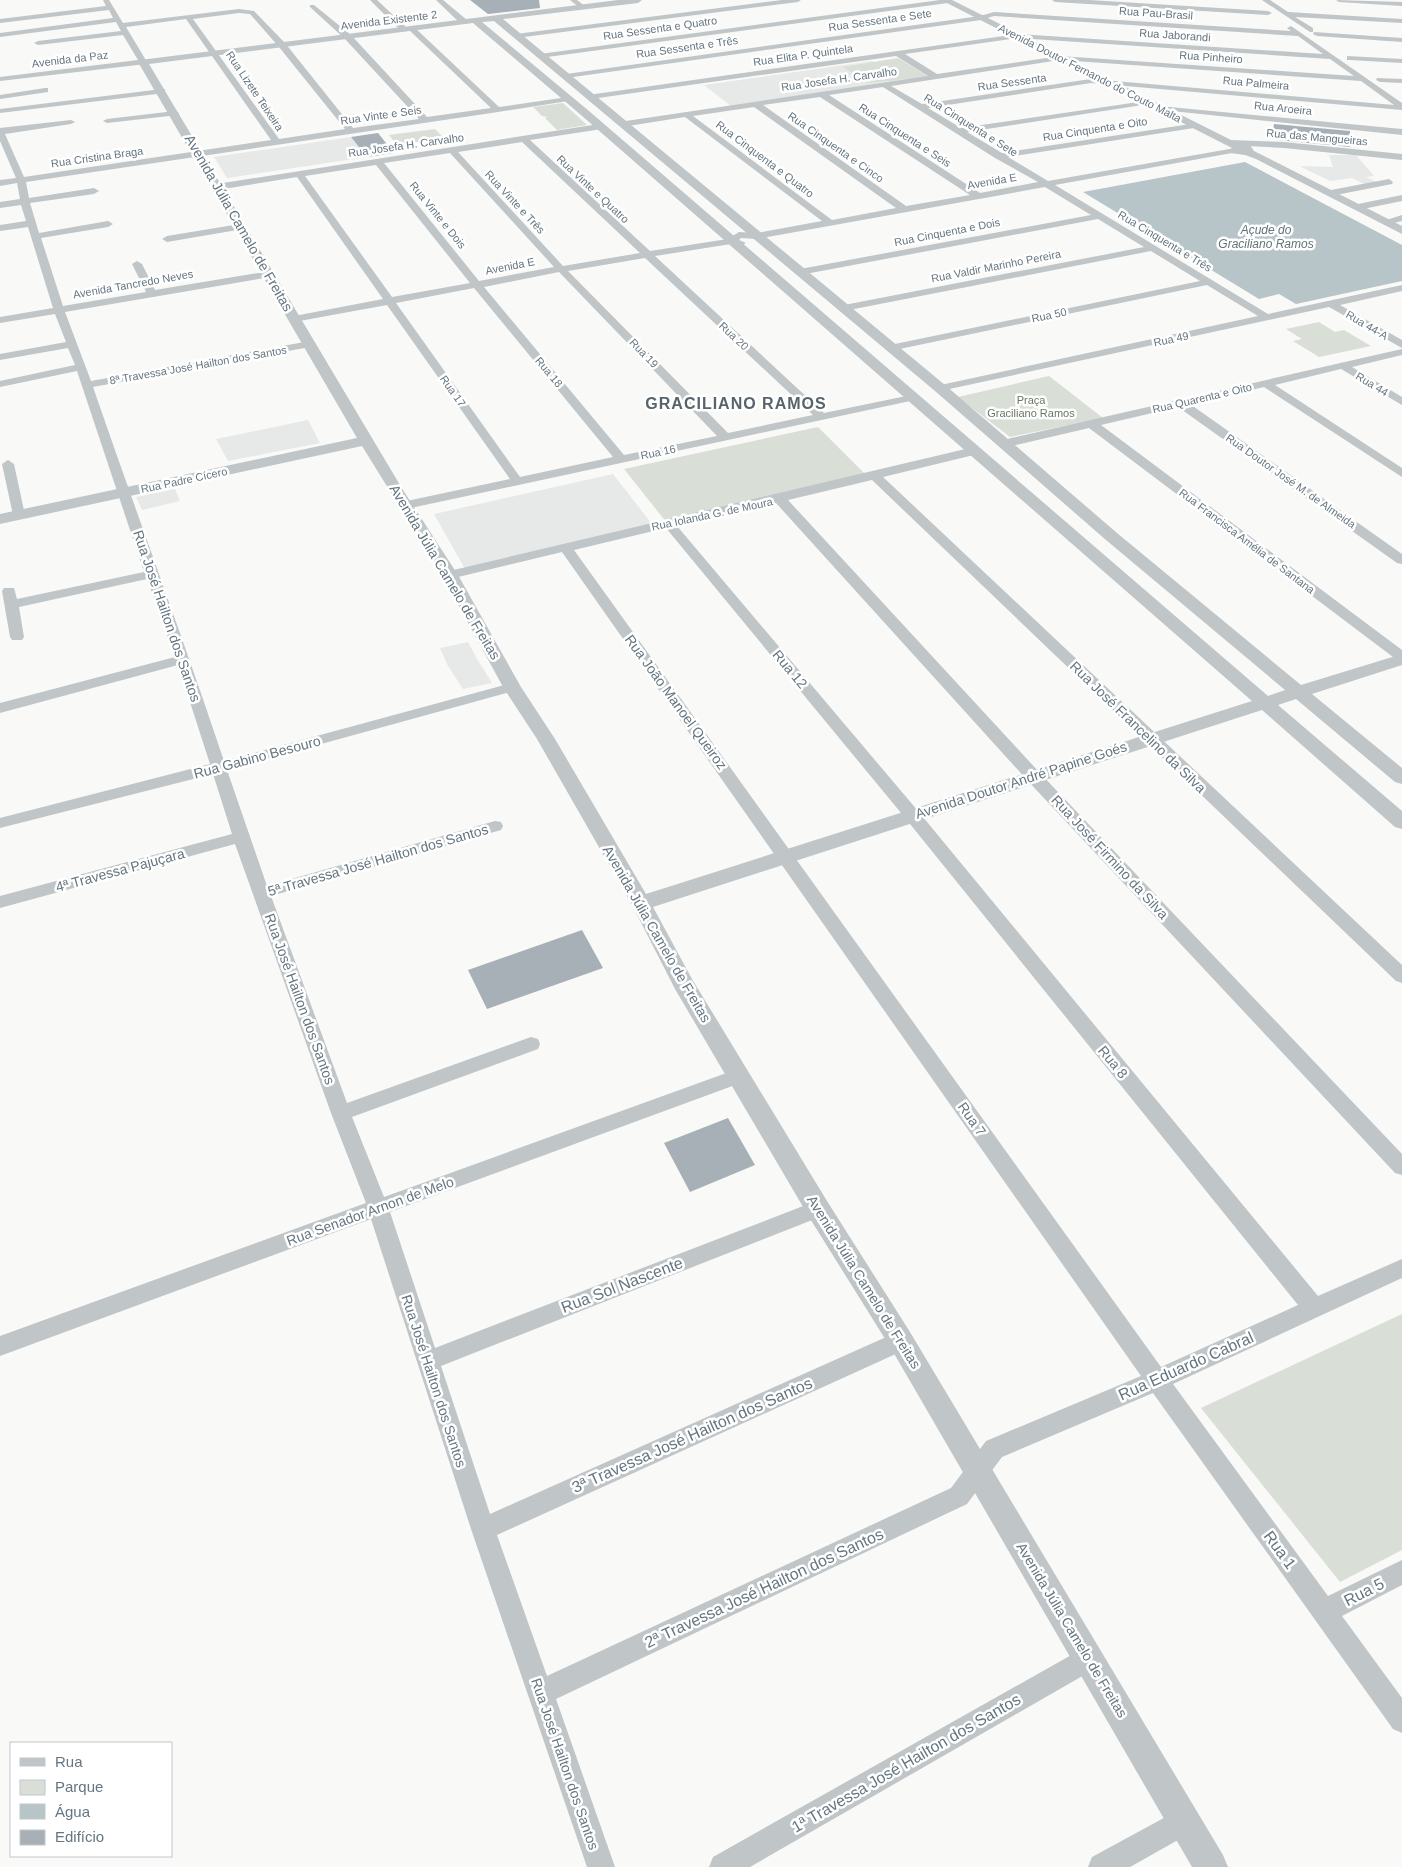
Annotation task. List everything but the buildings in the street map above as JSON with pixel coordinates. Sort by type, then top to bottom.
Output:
[{"type":"street","name":"Avenida Júlia Camelo de Freitas","points":[[106,0],[175,112],[240,227],[270,274],[294,319],[450,575],[512,687],[546,739],[642,903],[683,983],[818,1209],[901,1341],[1211,1867]]},
{"type":"street","points":[[372,0],[408,29],[498,110]]},
{"type":"street","points":[[439,0],[470,21],[585,113],[911,398],[974,450],[1402,822]]},
{"type":"street","points":[[573,0],[582,7]]},
{"type":"street","name":"Avenida Existente 2","points":[[143,62],[636,0]]},
{"type":"street","points":[[747,0],[798,31]]},
{"type":"street","points":[[516,36],[798,0]]},
{"type":"street","points":[[1055,0],[1268,13]]},
{"type":"street","points":[[1265,0],[1332,46],[1322,50]]},
{"type":"street","points":[[1339,0],[1402,4]]},
{"type":"street","name":"Avenida Doutor Fernando do Couto Malta","points":[[946,1],[1162,108],[1232,146],[1331,193],[1402,231]]},
{"type":"street","name":"Rua Sessenta e Quatro","points":[[540,56],[776,18],[946,1]]},
{"type":"street","points":[[1256,4],[1276,18]]},
{"type":"street","points":[[312,6],[348,37],[425,120]]},
{"type":"street","points":[[0,21],[111,8]]},
{"type":"street","points":[[0,35],[252,12],[282,45],[351,131]]},
{"type":"street","name":"Rua Pau-Brasil","points":[[981,18],[994,14],[1300,34]]},
{"type":"street","points":[[1286,14],[1402,21]]},
{"type":"street","name":"Rua Lizete Teixeira","points":[[188,17],[276,141]]},
{"type":"street","points":[[496,18],[940,388],[1003,444],[1252,655],[1300,692],[1402,778]]},
{"type":"street","name":"Rua Sessenta e Sete","points":[[808,38],[981,18]]},
{"type":"street","points":[[1284,24],[1402,107]]},
{"type":"street","points":[[38,42],[125,33]]},
{"type":"street","points":[[1317,34],[1402,40]]},
{"type":"street","name":"Rua Elita P. Quintela","points":[[591,97],[1018,36]]},
{"type":"street","name":"Rua Jaborandi","points":[[1018,36],[1331,56]]},
{"type":"street","points":[[808,38],[829,50]]},
{"type":"street","name":"Rua Sessenta e Três","points":[[566,76],[808,38]]},
{"type":"street","name":"Rua Cinquenta e Sete","points":[[897,53],[936,77]]},
{"type":"street","points":[[1343,53],[1365,69]]},
{"type":"street","points":[[838,55],[846,60]]},
{"type":"street","name":"Rua Josefa H. Carvalho","points":[[622,124],[1060,58]]},
{"type":"street","name":"Rua Pinheiro","points":[[1060,58],[1361,79]]},
{"type":"street","points":[[1350,58],[1402,61]]},
{"type":"street","name":"Avenida da Paz","points":[[0,79],[143,62]]},
{"type":"street","points":[[1372,74],[1395,90]]},
{"type":"street","points":[[1380,80],[1402,81]]},
{"type":"street","name":"Rua Sessenta","points":[[919,107],[1091,81],[1108,82]]},
{"type":"street","name":"Rua Palmeira","points":[[1108,82],[1402,107]]},
{"type":"street","name":"Rua Cinquenta e Sete","points":[[883,84],[998,156],[1049,184]]},
{"type":"street","points":[[0,97],[45,90]]},
{"type":"street","points":[[0,111],[162,91]]},
{"type":"street","name":"Rua Cinquenta e Seis","points":[[820,93],[978,196]]},
{"type":"street","name":"Rua Vinte e Seis","points":[[198,154],[568,99]]},
{"type":"street","points":[[958,131],[1149,102]]},
{"type":"street","name":"Rua Cinquenta e Cinco","points":[[754,103],[905,210]]},
{"type":"street","name":"Rua Aroeira","points":[[1162,108],[1402,132]]},
{"type":"street","points":[[585,113],[605,110]]},
{"type":"street","points":[[107,121],[175,112]]},
{"type":"street","name":"Rua Cinquenta e Quatro","points":[[686,114],[830,223]]},
{"type":"street","points":[[0,131],[71,122]]},
{"type":"street","name":"Rua Cinquenta e Oito","points":[[998,156],[1194,125]]},
{"type":"street","name":"Rua Josefa H. Carvalho","points":[[217,187],[599,127]]},
{"type":"street","name":"Rua José Hailton dos Santos","points":[[0,131],[21,180],[25,202],[59,310],[81,367],[123,493],[183,659],[241,837],[341,1113],[378,1208],[483,1529],[540,1693],[595,1865]]},
{"type":"street","name":"Rua Vinte e Quatro","points":[[524,139],[647,255]]},
{"type":"street","name":"Rua das Mangueiras","points":[[1232,146],[1284,145],[1402,157]]},
{"type":"street","name":"Avenida E","points":[[294,319],[561,269],[732,241],[744,243],[755,240],[757,236],[1049,184],[1232,146]]},
{"type":"street","name":"Rua Vinte e Três","points":[[452,150],[561,269]]},
{"type":"street","name":"Rua Cristina Braga","points":[[0,183],[118,170],[198,154]]},
{"type":"street","name":"Rua Vinte e Dois","points":[[378,161],[477,285]]},
{"type":"street","name":"Rua 17","points":[[299,173],[516,481]]},
{"type":"street","points":[[1331,193],[1389,182]]},
{"type":"street","name":"Rua Cinquenta e Três","points":[[1049,184],[1268,318]]},
{"type":"street","points":[[0,205],[94,191]]},
{"type":"street","points":[[1358,207],[1402,198]]},
{"type":"street","name":"Rua Cinquenta e Dois","points":[[800,272],[1100,216]]},
{"type":"street","points":[[1385,222],[1402,218]]},
{"type":"street","points":[[0,228],[34,229],[108,224]]},
{"type":"street","points":[[167,240],[240,227]]},
{"type":"street","name":"Rua Valdir Marinho Pereira","points":[[844,308],[1154,248]]},
{"type":"street","name":"Rua 20","points":[[647,255],[821,417]]},
{"type":"street","points":[[138,264],[152,294]]},
{"type":"street","name":"Rua 19","points":[[561,269],[726,438]]},
{"type":"street","name":"Avenida Tancredo Neves","points":[[0,318],[59,310],[270,274]]},
{"type":"street","name":"Rua 50","points":[[890,348],[1208,282]]},
{"type":"street","name":"Rua 18","points":[[477,285],[621,459]]},
{"type":"street","name":"Rua 49","points":[[940,388],[1402,288]]},
{"type":"street","name":"Rua 44-A","points":[[1332,304],[1402,345]]},
{"type":"street","points":[[0,357],[72,344]]},
{"type":"street","name":"8ª Travessa José Hailton dos Santos","points":[[87,385],[310,344]]},
{"type":"street","name":"Rua Quarenta e Oito","points":[[1003,444],[1402,352]]},
{"type":"street","name":"Rua 44","points":[[1343,366],[1402,402]]},
{"type":"street","points":[[0,384],[81,367]]},
{"type":"street","points":[[1265,383],[1402,473]]},
{"type":"street","name":"Rua 16","points":[[406,505],[911,398]]},
{"type":"street","name":"Rua Doutor José M. de Almeida","points":[[1180,403],[1402,560]]},
{"type":"street","points":[[945,425],[975,419]]},
{"type":"street","name":"Rua Francisca Amélia de Santana","points":[[1092,424],[1402,658]]},
{"type":"street","name":"Rua Padre Cícero","points":[[0,519],[367,440]]},
{"type":"street","name":"Rua Iolanda G. de Moura","points":[[450,575],[668,523],[780,499],[974,450]]},
{"type":"street","points":[[8,464],[19,515]]},
{"type":"street","name":"Rua José Francelino da Silva","points":[[875,476],[1402,976]]},
{"type":"street","name":"Rua José Firmino da Silva","points":[[780,499],[1034,776],[1402,1167]]},
{"type":"street","name":"Rua 12","points":[[668,523],[912,815]]},
{"type":"street","name":"Rua João Manoel Queiroz","points":[[566,547],[787,858]]},
{"type":"street","points":[[17,637],[10,598],[152,574]]},
{"type":"street","name":"Avenida Doutor André Papine Goés","points":[[642,903],[787,858],[912,815],[1150,738],[1264,704],[1402,658]]},
{"type":"street","points":[[0,708],[183,659]]},
{"type":"street","name":"Rua Gabino Besouro","points":[[0,823],[219,767],[512,687]]},
{"type":"street","name":"Rua 8","points":[[912,815],[1314,1308]]},
{"type":"street","name":"5ª Travessa José Hailton dos Santos","points":[[262,893],[495,826]]},
{"type":"street","name":"4ª Travessa Pajuçara","points":[[0,902],[241,837]]},
{"type":"street","name":"Rua 7","points":[[787,858],[1157,1380]]},
{"type":"street","points":[[341,1113],[532,1044]]},
{"type":"street","name":"Rua Senador Arnon de Melo","points":[[0,1346],[739,1076]]},
{"type":"street","name":"Rua Sol Nascente","points":[[427,1360],[818,1209]]},
{"type":"street","name":"Rua Eduardo Cabral","points":[[977,1471],[994,1449],[1157,1380],[1402,1268]]},
{"type":"street","name":"3ª Travessa José Hailton dos Santos","points":[[483,1529],[901,1341]]},
{"type":"street","name":"Rua 1","points":[[1157,1380],[1402,1720]]},
{"type":"street","name":"2ª Travessa José Hailton dos Santos","points":[[540,1693],[959,1496],[977,1471]]},
{"type":"street","name":"Rua 5","points":[[1325,1611],[1402,1572]]},
{"type":"street","name":"1ª Travessa José Hailton dos Santos","points":[[722,1867],[1089,1658]]},
{"type":"street","points":[[1102,1867],[1184,1820]]},
{"type":"shaded area","points":[[872,61],[905,81],[731,106],[704,85]]},
{"type":"shaded area","points":[[351,137],[367,157],[227,178],[214,157]]},
{"type":"shaded area","points":[[1329,155],[1356,155],[1374,176],[1366,177],[1379,183],[1368,186],[1352,178],[1330,181],[1299,166],[1333,167]]},
{"type":"shaded area","points":[[308,420],[320,443],[228,461],[216,439]]},
{"type":"shaded area","points":[[613,474],[652,524],[465,569],[434,514]]},
{"type":"shaded area","points":[[175,489],[180,501],[142,510],[136,497]]},
{"type":"shaded area","points":[[468,642],[492,683],[463,689],[448,666],[440,648]]},
{"type":"green space","points":[[898,58],[929,77],[867,83],[843,67]]},
{"type":"green space","points":[[563,103],[587,125],[557,130],[545,118],[548,117],[542,116],[533,107]]},
{"type":"green space","points":[[435,129],[444,138],[397,145],[389,135]]},
{"type":"green space","points":[[1319,322],[1335,332],[1344,330],[1371,346],[1319,357],[1293,341],[1302,339],[1286,329]]},
{"type":"green space","name":"Praça Graciliano Ramos","points":[[1049,376],[1103,418],[1010,437],[958,397]]},
{"type":"green space","points":[[818,427],[868,477],[667,523],[624,469]]},
{"type":"green space","points":[[1402,1314],[1402,1550],[1340,1582],[1201,1408]]},
{"type":"water","name":"Açude do Graciliano Ramos","points":[[1245,162],[1402,245],[1402,281],[1296,304],[1279,294],[1259,299],[1083,192]]},
{"type":"district","name":"GRACILIANO RAMOS","points":[[736,403]]}]
